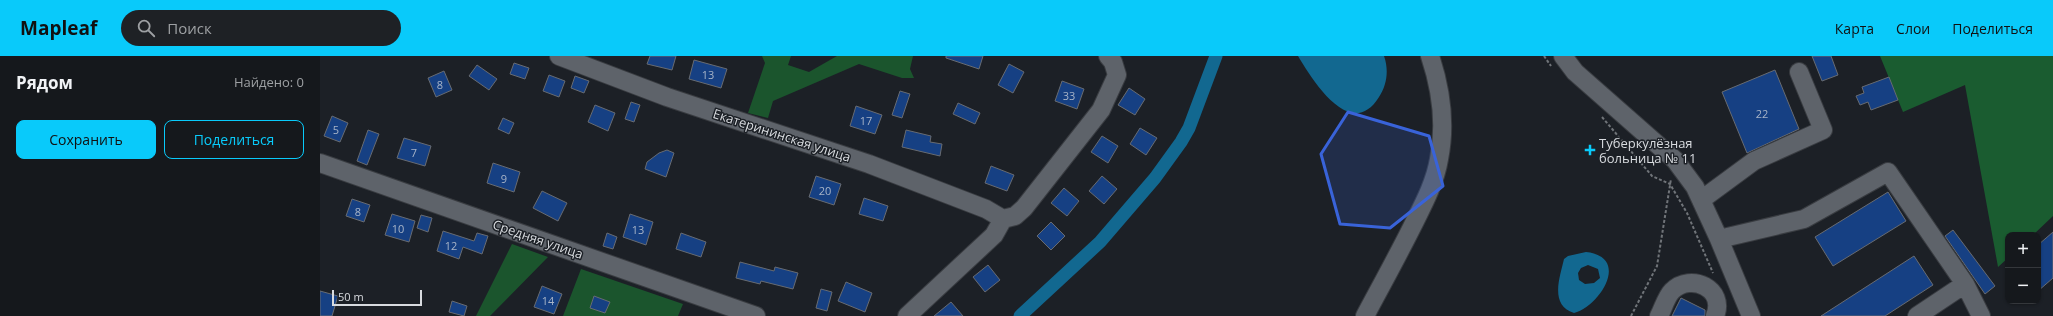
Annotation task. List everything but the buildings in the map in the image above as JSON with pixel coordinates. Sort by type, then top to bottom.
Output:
[{"type":"street","name":"Екатерининская улица","points":[[559,56],[667,97],[869,164],[986,209],[1003,219]]},
{"type":"street","points":[[907,316],[994,235],[1003,219],[1015,216],[1024,208],[1101,110],[1117,75],[1113,62],[1108,56]]},
{"type":"street","points":[[1365,316],[1430,191],[1439,160],[1442,136],[1442,116],[1440,95],[1430,56]]},
{"type":"street","points":[[1560,64],[1575,72],[1675,160],[1695,187],[1719,239],[1751,316]]},
{"type":"street","points":[[1701,200],[1754,161],[1824,130],[1799,72]]},
{"type":"street","name":"Средняя улица","points":[[320,163],[756,316]]},
{"type":"street","points":[[1719,239],[1804,219],[1888,172],[1965,284],[1981,316]]},
{"type":"street","points":[[1659,316],[1672,291],[1685,283],[1698,282],[1713,292],[1718,304],[1716,316]]},
{"type":"street","points":[[1917,316],[1965,284]]},
{"type":"path","points":[[1544,56],[1546,61],[1560,64]]},
{"type":"path","points":[[1598,113],[1614,129],[1652,176],[1670,184],[1687,212],[1713,274]]},
{"type":"path","points":[[1631,316],[1657,266],[1675,160]]},
{"type":"highlighted area","points":[[1348,112],[1429,136],[1443,186],[1390,228],[1340,224],[1321,154]]},
{"type":"green space","points":[[762,56],[791,56],[788,65],[809,72],[837,56],[913,56],[910,69],[914,78],[902,78],[859,64],[773,101],[768,118],[748,113],[765,63]]},
{"type":"green space","points":[[1880,56],[2053,56],[2053,216],[2036,232],[2005,232],[2005,261],[1998,267],[1965,85],[1903,112]]},
{"type":"green space","points":[[512,244],[548,257],[490,316],[476,316]]},
{"type":"green space","points":[[581,269],[683,304],[678,316],[563,316]]},
{"type":"water","points":[[1298,56],[1384,56],[1387,72],[1384,88],[1379,97],[1368,109],[1357,113],[1345,110],[1334,103],[1323,92]]},
{"type":"water","points":[[1586,252],[1599,256],[1607,263],[1609,272],[1607,282],[1601,292],[1584,309],[1574,313],[1566,309],[1561,304],[1558,290],[1564,259],[1568,256]],"holes":[[[1588,265],[1598,269],[1600,278],[1594,283],[1585,284],[1579,280],[1578,273],[1581,268]]]},
{"type":"waterway","points":[[1020,316],[1100,242],[1155,178],[1181,142],[1189,128],[1216,56]]},
{"type":"place","name":"Туберкулёзная больница № 11","points":[[1590,150]]}]
